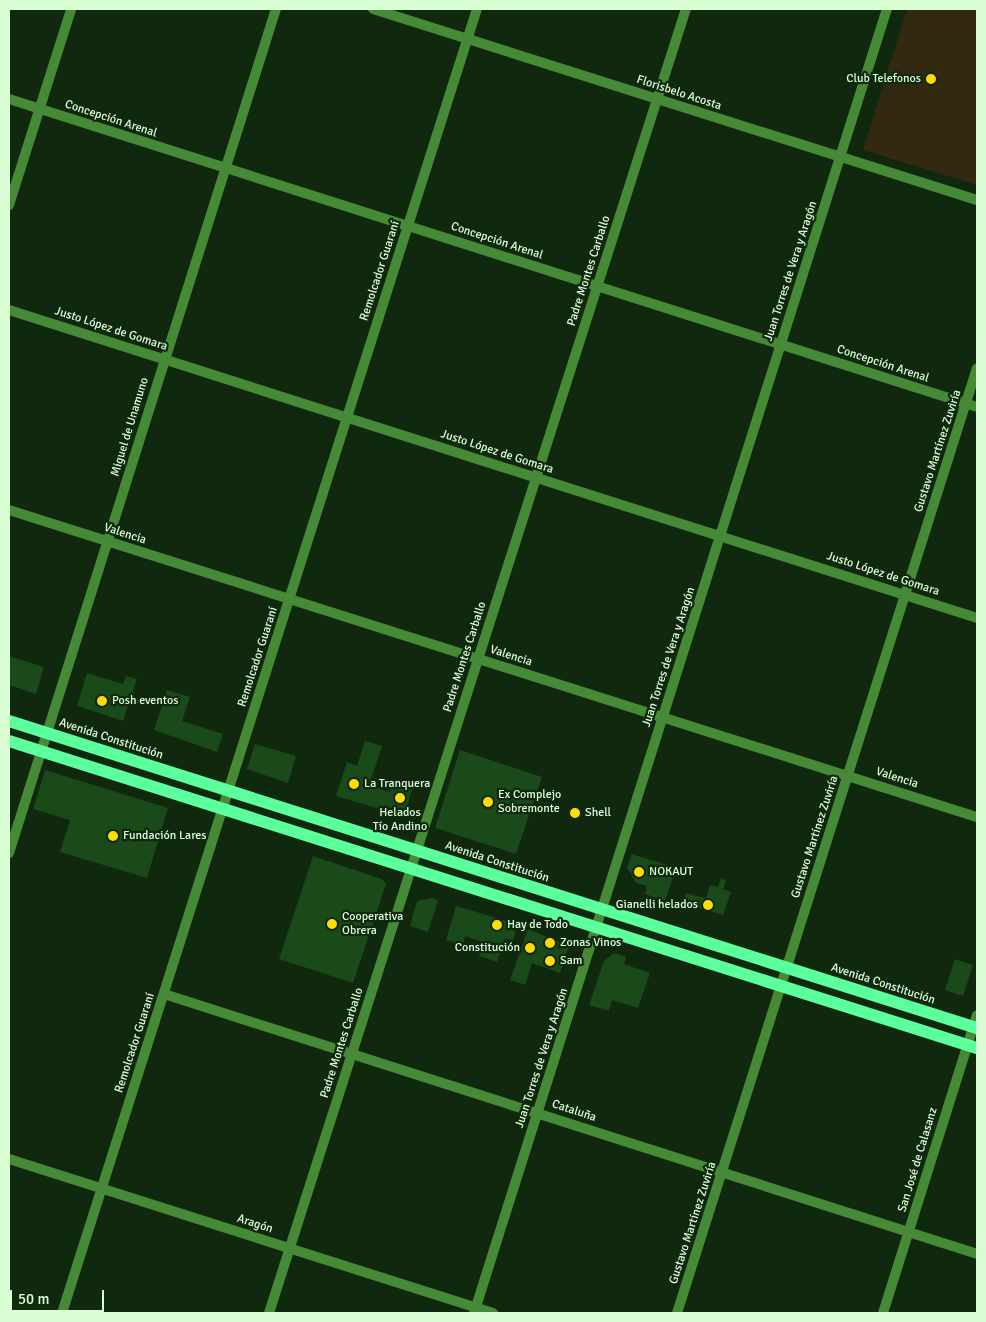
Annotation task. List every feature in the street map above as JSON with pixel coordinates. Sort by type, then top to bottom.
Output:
[{"type":"main road","name":"Avenida Constitución","points":[[9,721],[787,968],[976,1023]]},
{"type":"main road","points":[[9,741],[972,1046]]},
{"type":"street","points":[[9,206],[71,9]]},
{"type":"street","name":"Miguel de Unamuno","points":[[9,853],[276,9]]},
{"type":"street","name":"Florisbelo Acosta","points":[[373,9],[977,200]]},
{"type":"street","name":"Remolcador Guaraní","points":[[62,1313],[477,9]]},
{"type":"street","name":"Padre Montes Carballo","points":[[269,1313],[686,9]]},
{"type":"street","name":"Juan Torres de Vera y Aragón","points":[[475,1310],[887,9]]},
{"type":"street","name":"Concepción Arenal","points":[[9,100],[977,407]]},
{"type":"street","name":"Justo López de Gomara","points":[[9,310],[977,618]]},
{"type":"street","name":"Gustavo Martínez Zuviría","points":[[677,1313],[977,368]]},
{"type":"street","name":"Valencia","points":[[9,510],[977,817]]},
{"type":"street","name":"Cataluña","points":[[164,994],[977,1254]]},
{"type":"street","name":"San José de Calasanz","points":[[883,1313],[972,1046],[976,1023]]},
{"type":"street","name":"Aragón","points":[[9,1159],[290,1248],[475,1310],[493,1313]]},
{"type":"shaded area","name":"Club Telefonos","points":[[907,9],[977,9],[977,185],[863,150]]},
{"type":"building","points":[[9,656],[44,667],[36,694],[9,685]]},
{"type":"building","points":[[87,673],[123,684],[126,676],[137,679],[123,721],[77,706]]},
{"type":"building","points":[[167,690],[190,697],[182,721],[223,734],[217,752],[154,730]]},
{"type":"building","points":[[365,741],[382,746],[369,786],[390,792],[394,779],[414,784],[404,816],[336,796],[347,762],[357,766]]},
{"type":"building","points":[[255,744],[296,756],[288,783],[247,769]]},
{"type":"building","name":"Ex Complejo Sobremonte","points":[[460,750],[542,777],[516,854],[435,828]]},
{"type":"building","name":"Fundación Lares","points":[[45,770],[168,808],[147,878],[60,852],[70,820],[33,809]]},
{"type":"building","points":[[632,854],[676,868],[665,901],[645,894],[647,886],[636,883],[627,867]]},
{"type":"building","name":"Cooperativa Obrera","points":[[313,856],[382,879],[386,884],[353,983],[279,959]]},
{"type":"building","points":[[721,878],[726,880],[723,889],[731,892],[723,915],[683,903],[686,893],[706,898],[710,885],[718,887]]},
{"type":"building","points":[[432,898],[438,900],[428,932],[410,926],[417,901]]},
{"type":"building","points":[[456,906],[510,922],[508,928],[516,930],[513,941],[505,938],[497,962],[479,956],[483,942],[465,936],[463,945],[446,940]]},
{"type":"building","points":[[528,929],[569,946],[560,973],[532,963],[525,985],[510,980]]},
{"type":"building","points":[[614,953],[626,957],[624,964],[650,973],[638,1008],[612,1000],[609,1011],[589,1005],[604,961]]},
{"type":"building","points":[[955,959],[973,965],[963,996],[945,990]]},
{"type":"place","name":"Club Telefonos","points":[[931,79]]},
{"type":"place","name":"Posh eventos","points":[[102,701]]},
{"type":"place","name":"La Tranquera","points":[[354,784]]},
{"type":"place","name":"Helados Tío Andino","points":[[400,798]]},
{"type":"place","name":"Ex Complejo Sobremonte","points":[[488,802]]},
{"type":"place","name":"Shell","points":[[575,813]]},
{"type":"place","name":"Fundación Lares","points":[[113,836]]},
{"type":"place","name":"NOKAUT","points":[[639,872]]},
{"type":"place","name":"Gianelli helados","points":[[708,905]]},
{"type":"place","name":"Cooperativa Obrera","points":[[332,924]]},
{"type":"place","name":"Hay de Todo","points":[[497,925]]},
{"type":"place","name":"Zonas Vinos","points":[[550,943]]},
{"type":"place","name":"Constitución","points":[[530,948]]},
{"type":"place","name":"Sam","points":[[550,961]]}]
